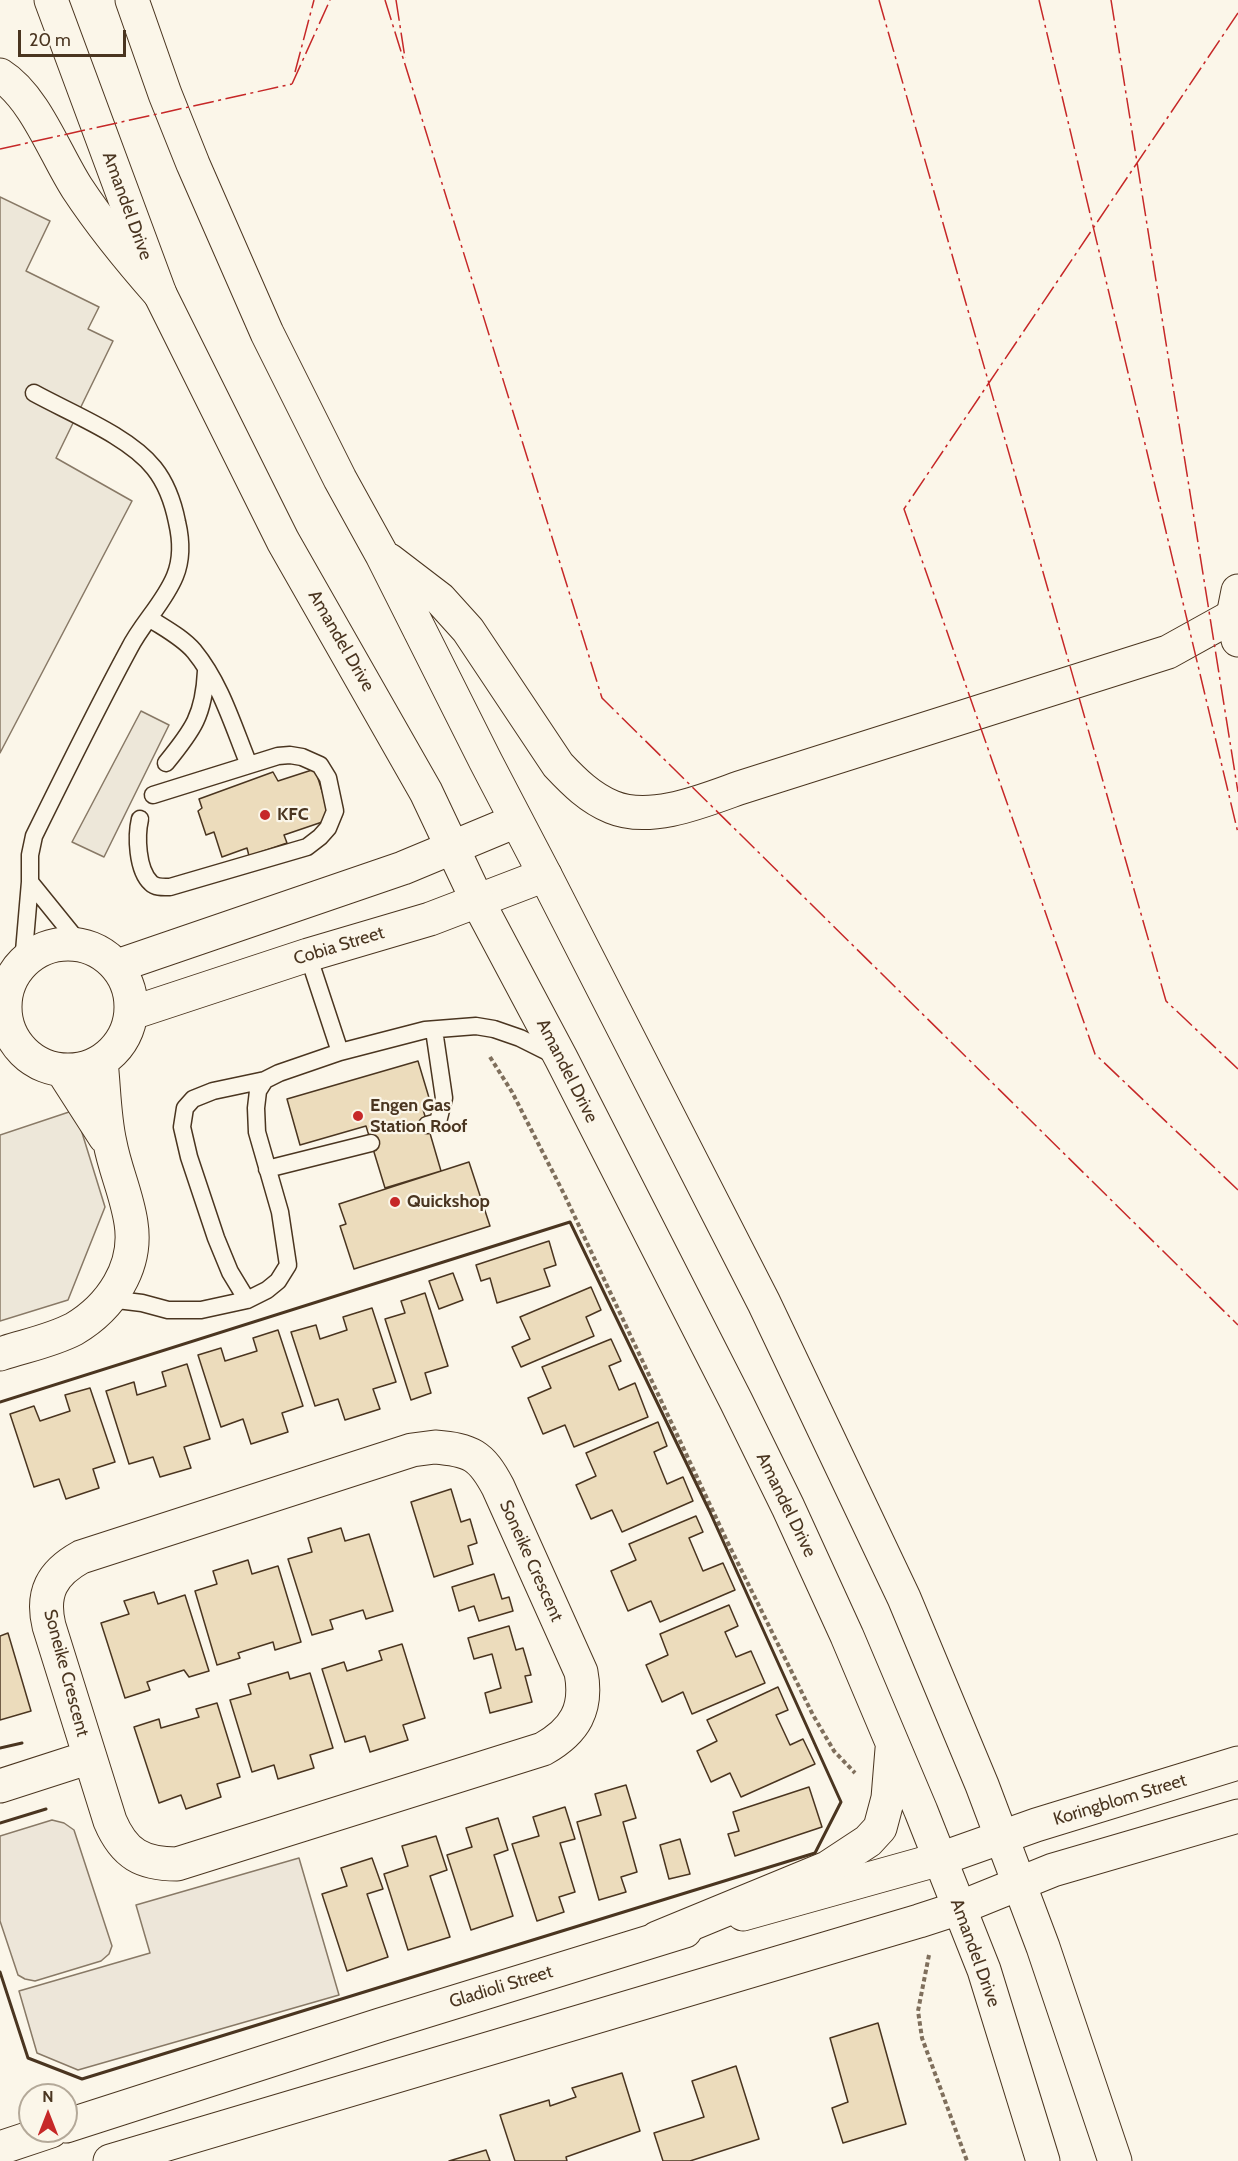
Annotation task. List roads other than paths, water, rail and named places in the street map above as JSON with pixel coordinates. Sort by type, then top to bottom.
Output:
[{"type":"street","name":"Amandel Drive","points":[[51,0],[159,294],[283,541],[420,782],[454,848],[478,902],[561,1058],[788,1507],[848,1636],[984,1970],[1043,2161]]},
{"type":"street","points":[[132,0],[165,94],[193,164],[267,333],[764,1303],[904,1598],[1002,1837],[1043,1947],[1115,2161]]},
{"type":"street","points":[[0,75],[8,80],[37,117],[77,188],[116,243],[159,294]]},
{"type":"street","points":[[382,555],[440,599],[468,630],[558,765],[576,784],[615,808],[637,812],[662,811],[694,804],[1167,652],[1236,616]]},
{"type":"street","points":[[117,966],[307,902],[454,848],[516,821]]},
{"type":"street","name":"Cobia Street","points":[[132,1013],[308,955],[430,919],[545,875]]},
{"type":"street","points":[[60,945],[81,945],[101,952],[117,966],[126,981],[131,996],[132,1013],[127,1032],[116,1049],[101,1061],[83,1068],[62,1070],[43,1064],[26,1053],[14,1038],[6,1019],[5,998],[11,979],[23,963],[40,951],[60,945]]},
{"type":"street","points":[[0,1354],[74,1329],[109,1299],[121,1283],[129,1263],[132,1224],[110,1144],[101,1061]]},
{"type":"street","points":[[62,1070],[110,1144]]},
{"type":"street","name":"Soneike Crescent","points":[[435,1447],[460,1449],[473,1455],[486,1466],[498,1487],[581,1672],[584,1685],[580,1712],[571,1728],[559,1740],[543,1749],[177,1864],[147,1861],[134,1855],[123,1845],[110,1821],[90,1757],[46,1614],[49,1589],[57,1575],[68,1565],[81,1557],[401,1454],[435,1447]]},
{"type":"street","points":[[657,1938],[826,1868],[868,1841],[880,1828],[888,1798],[893,1743]]},
{"type":"street","name":"Soneike Crescent","points":[[0,1786],[90,1757]]},
{"type":"street","name":"Koringblom Street","points":[[940,1859],[1002,1837],[1238,1763]]},
{"type":"street","points":[[111,2161],[959,1908],[1053,1870],[1238,1816]]},
{"type":"street","name":"Gladioli Street","points":[[78,2122],[657,1938],[940,1859]]},
{"type":"lane","points":[[23,963],[30,855],[34,836],[130,646],[166,593],[176,573],[180,551],[173,506],[164,482],[153,467],[138,452],[119,439],[34,393]]},
{"type":"lane","points":[[149,618],[180,638],[194,652],[221,693],[249,765]]},
{"type":"lane","points":[[166,763],[191,732],[199,716],[205,693],[206,671]]},
{"type":"lane","points":[[140,819],[137,843],[141,861],[152,884],[159,887],[170,887],[307,847],[328,828],[336,811],[327,778],[320,765],[290,755],[278,756],[153,795]]},
{"type":"lane","points":[[30,882],[81,945]]},
{"type":"lane","points":[[308,955],[340,1052]]},
{"type":"lane","points":[[247,1300],[230,1272],[216,1238],[189,1158],[182,1127],[185,1108],[193,1099],[213,1090],[265,1080],[340,1052],[425,1030],[476,1026],[494,1029],[520,1038],[561,1058]]},
{"type":"lane","points":[[427,1125],[438,1122],[444,1098],[434,1030]]},
{"type":"lane","points":[[109,1299],[142,1303],[168,1310],[201,1310],[247,1300],[272,1286],[288,1265],[280,1212],[257,1132],[258,1091],[265,1080]]},
{"type":"lane","points":[[267,1169],[371,1143]]},
{"type":"place","name":"KFC","points":[[265,815]]},
{"type":"place","name":"Engen Gas Station Roof","points":[[358,1116]]},
{"type":"place","name":"Quickshop","points":[[395,1202]]}]
